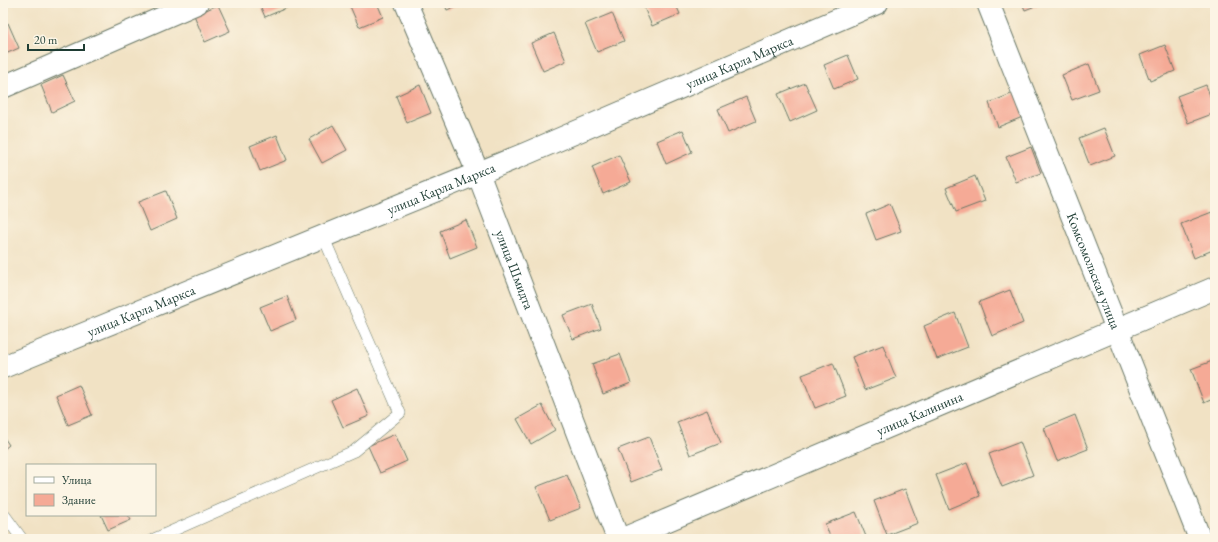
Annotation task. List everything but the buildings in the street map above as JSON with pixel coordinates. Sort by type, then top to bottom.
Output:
[{"type":"street","points":[[3,87],[197,3]]},
{"type":"street","name":"улица Шмидта","points":[[406,3],[478,173],[618,539]]},
{"type":"street","name":"улица Карла Маркса","points":[[3,367],[478,173],[877,3]]},
{"type":"street","name":"Комсомольская улица","points":[[988,3],[1200,539]]},
{"type":"street","name":"улица Калинина","points":[[623,539],[1215,288]]},
{"type":"lane","points":[[154,539],[354,451],[400,413],[323,236]]},
{"type":"lane","points":[[3,513],[22,539]]}]
